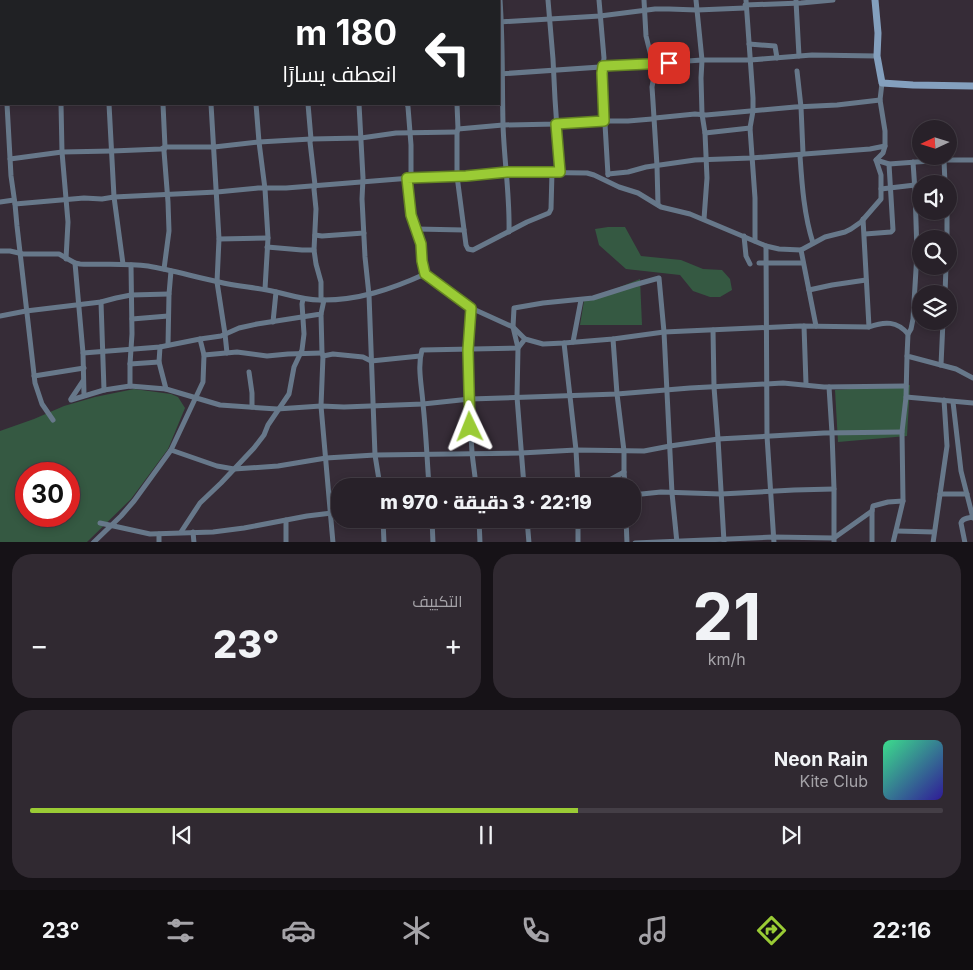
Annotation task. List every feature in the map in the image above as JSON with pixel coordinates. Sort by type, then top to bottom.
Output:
[{"type":"street","points":[[500,0],[501,74],[509,232]]},
{"type":"street","points":[[548,0],[560,172]]},
{"type":"street","points":[[598,0],[604,58],[602,73],[607,181]]},
{"type":"street","points":[[644,0],[646,36],[654,76],[653,102],[658,205]]},
{"type":"street","points":[[696,0],[702,60],[702,114],[705,133],[707,178],[704,219]]},
{"type":"street","points":[[500,22],[549,20],[669,9],[697,10],[746,4],[833,0]]},
{"type":"street","points":[[875,0],[878,33],[877,56],[882,83],[880,100],[885,131],[883,153],[876,160]]},
{"type":"street","points":[[796,2],[799,56]]},
{"type":"street","points":[[746,4],[753,111],[750,128],[755,198],[755,241]]},
{"type":"street","points":[[749,44],[775,46],[777,58]]},
{"type":"street","points":[[501,74],[702,60],[750,60],[799,56],[877,56]]},
{"type":"street","points":[[797,71],[801,108],[803,153],[800,156],[804,207],[813,243]]},
{"type":"street","points":[[882,83],[973,86]]},
{"type":"street","points":[[10,159],[62,152],[160,149],[165,147],[214,147],[258,142],[361,138],[396,133],[458,131],[503,125],[628,121],[880,100]]},
{"type":"street","points":[[7,105],[11,181],[15,202],[34,376],[37,392],[42,404],[53,420]]},
{"type":"street","points":[[61,105],[62,152],[67,200],[68,231],[66,259]]},
{"type":"street","points":[[109,105],[114,197],[123,264]]},
{"type":"street","points":[[163,105],[169,231],[164,269]]},
{"type":"street","points":[[211,105],[219,238],[217,282],[226,353]]},
{"type":"street","points":[[256,105],[258,142],[266,189],[268,238],[265,289]]},
{"type":"street","points":[[100,523],[146,533],[213,532],[331,513],[321,406],[323,355],[320,314],[322,300],[321,282],[314,250],[316,209],[308,105]]},
{"type":"street","points":[[360,105],[365,257],[369,295],[373,405],[379,478]]},
{"type":"street","points":[[407,105],[410,133],[409,178],[411,215],[421,244],[425,274],[471,308],[514,327],[525,338],[543,344],[614,339],[664,332],[804,326],[868,327],[884,323],[898,325],[908,334]]},
{"type":"street","points":[[457,105],[457,176],[467,248],[470,250],[550,211],[552,172]]},
{"type":"street","points":[[705,133],[750,128]]},
{"type":"street","points":[[608,174],[628,172],[666,163],[870,149],[885,146]]},
{"type":"street","points":[[876,160],[889,164],[912,162]]},
{"type":"street","points":[[0,202],[286,188],[507,172],[587,173],[638,193],[661,207],[704,219],[766,246],[779,249],[801,250],[825,237],[845,232],[856,226],[879,202],[881,197],[881,175],[876,160]]},
{"type":"street","points":[[958,160],[973,160]]},
{"type":"street","points":[[864,234],[892,232],[893,230],[889,164]]},
{"type":"street","points":[[881,189],[912,185]]},
{"type":"street","points":[[863,219],[868,327]]},
{"type":"street","points":[[893,542],[897,531],[902,501],[902,432],[906,396],[908,334],[911,329],[915,288],[916,220]]},
{"type":"street","points":[[416,229],[464,230]]},
{"type":"street","points":[[315,235],[364,233]]},
{"type":"street","points":[[744,236],[746,256],[750,264]]},
{"type":"street","points":[[219,238],[268,238]]},
{"type":"street","points":[[766,246],[767,436],[773,540]]},
{"type":"street","points":[[267,247],[314,250]]},
{"type":"street","points":[[801,250],[816,326]]},
{"type":"street","points":[[0,251],[20,254],[59,254],[75,263],[147,266],[217,282],[265,289],[303,299],[322,300],[369,295],[398,286],[425,274]]},
{"type":"street","points":[[75,263],[83,353],[84,395]]},
{"type":"street","points":[[759,264],[803,263]]},
{"type":"street","points":[[130,386],[132,350],[131,265]]},
{"type":"street","points":[[168,345],[171,271]]},
{"type":"street","points":[[523,478],[517,397],[518,348],[514,327],[514,308],[543,303],[581,300],[659,278],[664,332],[672,493],[677,541]]},
{"type":"street","points":[[809,290],[866,280]]},
{"type":"street","points":[[273,322],[276,292]]},
{"type":"street","points":[[0,316],[101,302],[131,295],[169,294]]},
{"type":"street","points":[[181,532],[200,503],[264,435],[277,409],[289,394],[294,367],[302,350],[304,334],[303,299]]},
{"type":"street","points":[[573,342],[581,300]]},
{"type":"street","points":[[101,302],[104,390]]},
{"type":"street","points":[[471,308],[468,350],[472,453],[475,478]]},
{"type":"street","points":[[83,353],[160,347],[220,336],[239,328],[320,314]]},
{"type":"street","points":[[132,319],[168,316]]},
{"type":"street","points":[[804,326],[806,384]]},
{"type":"street","points":[[713,330],[714,387],[724,541]]},
{"type":"street","points":[[941,365],[943,330]]},
{"type":"street","points":[[518,348],[525,338]]},
{"type":"street","points":[[93,542],[134,502],[171,450],[203,382],[204,355],[200,339]]},
{"type":"street","points":[[614,339],[617,394],[624,452],[624,478]]},
{"type":"street","points":[[564,343],[578,478]]},
{"type":"street","points":[[160,347],[159,362],[166,389]]},
{"type":"street","points":[[428,478],[420,374],[422,350],[518,348]]},
{"type":"street","points":[[204,355],[237,352],[267,356],[333,354],[363,357],[371,361],[420,356]]},
{"type":"street","points":[[907,356],[956,369],[973,378]]},
{"type":"street","points":[[130,364],[159,362]]},
{"type":"street","points":[[34,376],[84,368]]},
{"type":"street","points":[[249,372],[252,407]]},
{"type":"street","points":[[84,380],[71,400],[104,390],[130,386],[166,389],[220,405],[277,409],[423,404],[470,399],[617,394],[789,383],[828,387],[906,386]]},
{"type":"street","points":[[828,387],[832,433],[834,540]]},
{"type":"street","points":[[906,396],[973,403]]},
{"type":"street","points":[[933,542],[946,461],[947,437],[944,400]]},
{"type":"street","points":[[953,402],[961,471],[967,494],[971,500],[973,518],[963,519],[961,523],[965,542]]},
{"type":"street","points":[[171,450],[217,466],[234,469],[278,466],[326,458],[376,455],[521,453],[576,450],[644,452],[718,439],[832,433],[902,432]]},
{"type":"street","points":[[947,437],[957,436]]},
{"type":"street","points":[[613,478],[624,472]]},
{"type":"street","points":[[641,493],[661,492],[721,494],[834,489]]},
{"type":"street","points":[[940,494],[967,494]]},
{"type":"street","points":[[872,542],[873,506],[902,501]]},
{"type":"street","points":[[635,542],[834,540],[872,512]]},
{"type":"street","points":[[286,520],[286,542]]},
{"type":"street","points":[[332,528],[333,542]]},
{"type":"street","points":[[383,528],[384,542]]},
{"type":"street","points":[[433,528],[434,542]]},
{"type":"street","points":[[479,528],[480,542]]},
{"type":"street","points":[[528,528],[529,542]]},
{"type":"street","points":[[578,528],[578,542]]},
{"type":"street","points":[[626,528],[627,542]]},
{"type":"street","points":[[897,531],[934,532]]},
{"type":"street","points":[[193,532],[194,542]]},
{"type":"street","points":[[159,534],[159,542]]},
{"type":"green space","points":[[625,227],[641,256],[681,260],[703,269],[722,270],[730,279],[732,290],[720,297],[710,297],[693,291],[680,275],[626,269],[599,245],[595,229]]},
{"type":"green space","points":[[640,279],[642,325],[580,325],[584,301]]},
{"type":"green space","points":[[910,385],[907,436],[838,442],[835,390]]},
{"type":"green space","points":[[134,389],[171,394],[178,397],[185,408],[168,449],[131,499],[87,542],[0,542],[0,431],[64,406]]},
{"type":"route","points":[[470,427],[468,350],[471,308],[425,274],[421,244],[411,215],[407,178],[466,176],[507,172],[560,172],[556,124],[604,121],[603,66],[669,63]]}]
